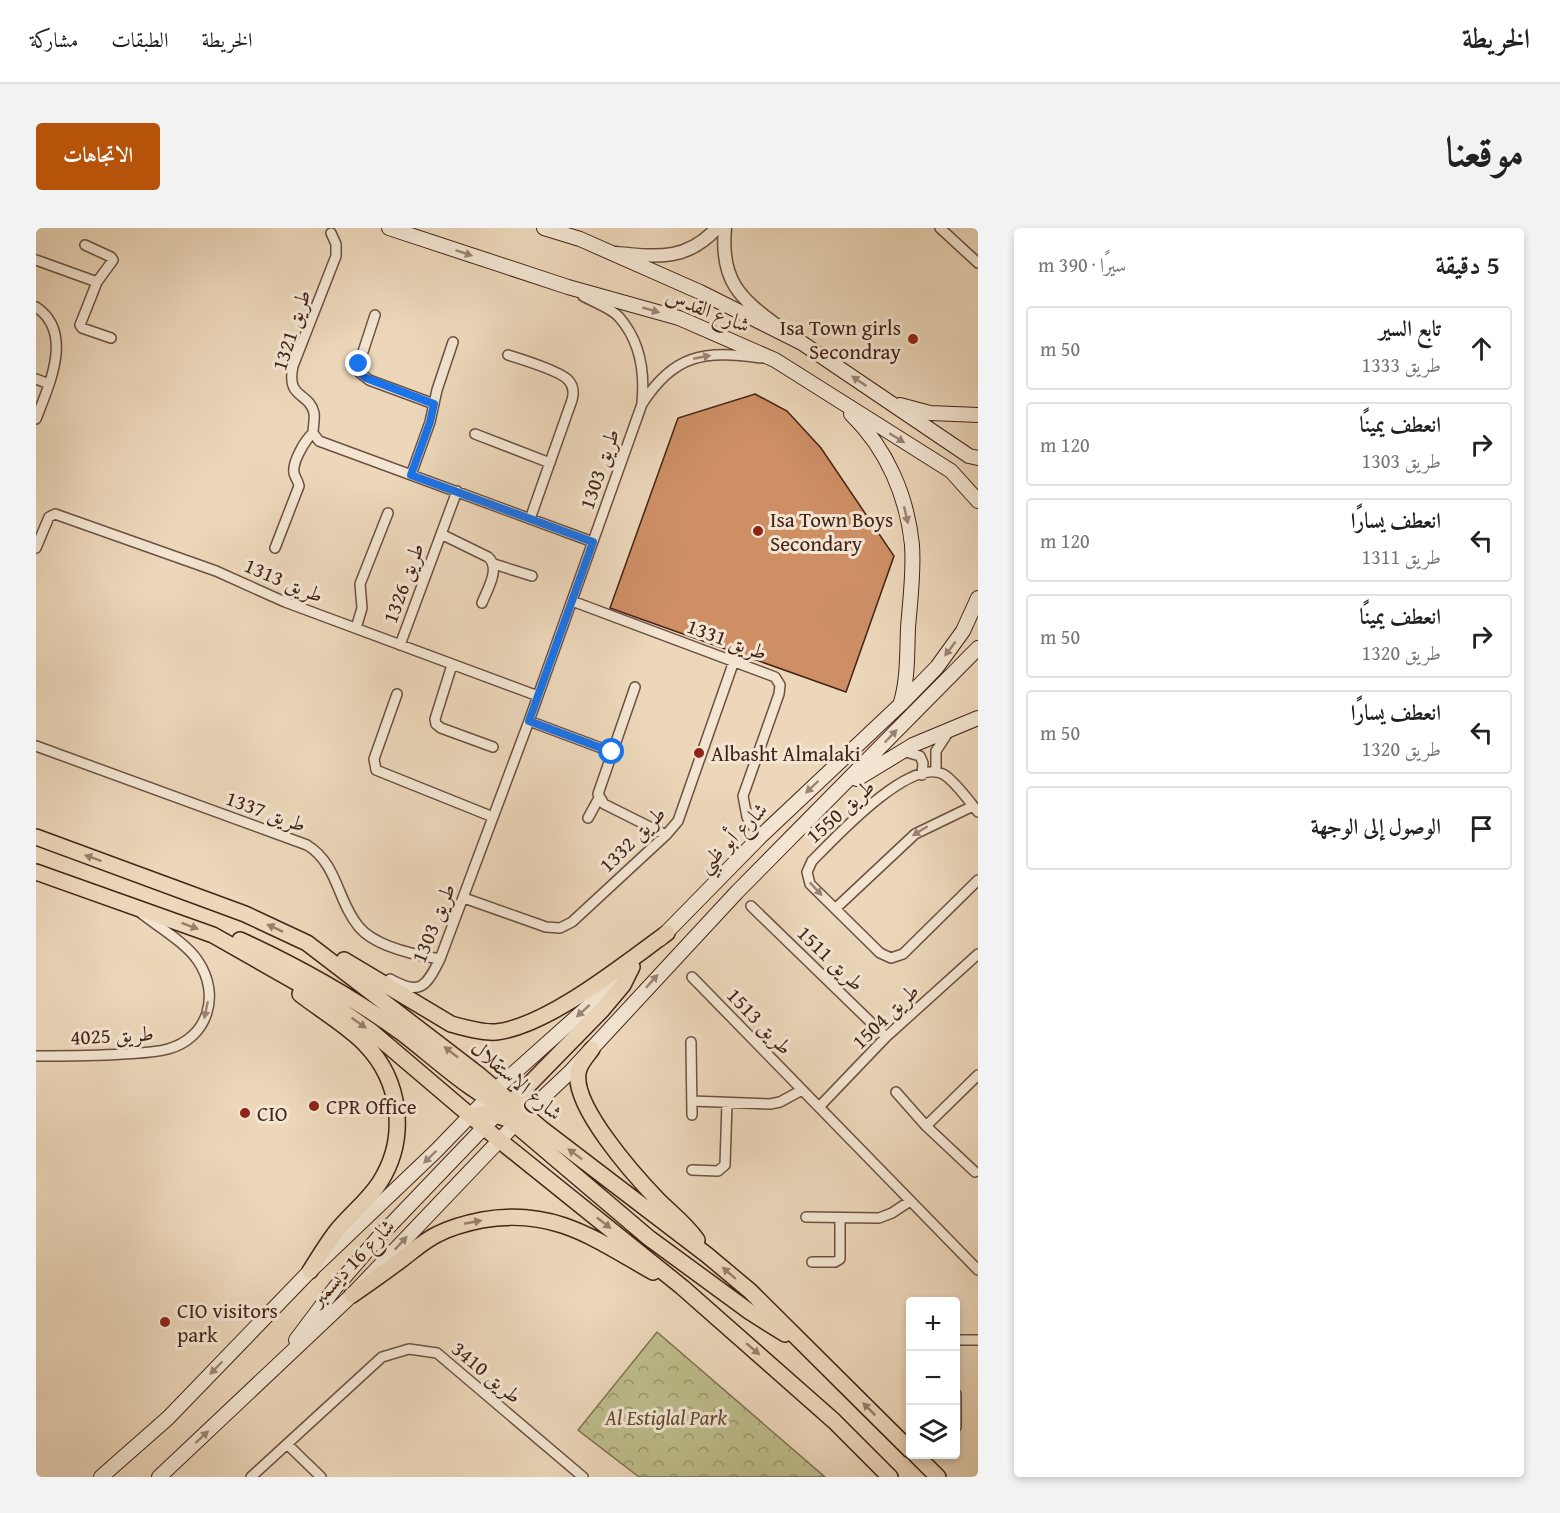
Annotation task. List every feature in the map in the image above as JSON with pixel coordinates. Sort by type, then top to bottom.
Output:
[{"type":"main road","name":"شارع القدس","points":[[389,228],[568,287],[679,318],[775,360],[951,471],[978,501]]},
{"type":"main road","name":"شارع القدس","points":[[544,228],[580,239],[700,292],[802,343],[969,456],[978,459]]},
{"type":"main road","points":[[832,397],[854,416],[878,447],[900,490],[908,518],[912,547],[911,576],[906,682],[901,704]]},
{"type":"main road","points":[[891,403],[930,413],[978,415]]},
{"type":"main road","name":"شارع أبو ظبي","points":[[492,1094],[632,967],[760,837],[901,704],[952,648],[963,631],[978,598]]},
{"type":"main road","name":"شارع أبو ظبي","points":[[509,1112],[571,1071],[700,931],[978,648]]},
{"type":"main road","points":[[840,789],[902,751],[978,718]]},
{"type":"main road","name":"شارع الاستقلال","points":[[36,837],[245,914],[307,943],[492,1094],[509,1112],[542,1129],[707,1255],[750,1291],[906,1446]]},
{"type":"main road","points":[[36,872],[213,935],[240,940],[291,963],[336,988],[492,1094]]},
{"type":"main road","points":[[307,943],[323,948],[451,1024],[468,1029],[495,1032],[520,1026],[566,1003],[667,933]]},
{"type":"main road","points":[[213,935],[322,997],[372,1032],[484,1127],[682,1287],[834,1421],[890,1477]]},
{"type":"main road","points":[[255,959],[363,1041],[387,1074],[394,1091],[398,1118],[393,1156],[380,1182],[335,1232],[310,1271]]},
{"type":"main road","points":[[272,1371],[335,1288],[378,1238],[484,1127],[509,1112],[602,1010],[623,985],[632,967]]},
{"type":"main road","points":[[592,1049],[578,1073],[579,1088],[589,1111],[631,1170],[691,1231],[707,1255]]},
{"type":"main road","name":"شارع 16 ديسمبر","points":[[101,1477],[168,1418],[310,1271],[492,1094]]},
{"type":"main road","points":[[500,1140],[509,1112]]},
{"type":"main road","points":[[471,1116],[509,1112],[649,1238],[750,1312],[812,1352]]},
{"type":"main road","name":"شارع 16 ديسمبر","points":[[159,1477],[352,1295],[500,1140]]},
{"type":"main road","points":[[352,1295],[438,1233],[492,1218],[522,1217],[552,1221],[571,1227],[682,1287]]},
{"type":"main road","points":[[919,1459],[938,1477]]},
{"type":"street","points":[[610,252],[657,257],[687,251],[717,228]]},
{"type":"street","points":[[726,228],[725,262],[735,289],[760,314],[802,343]]},
{"type":"street","points":[[940,228],[978,263]]},
{"type":"street","name":"طريق 1321","points":[[313,433],[314,413],[291,385],[291,375],[292,366],[334,262],[336,244],[331,233]]},
{"type":"street","points":[[85,245],[112,259],[112,263],[98,282],[80,325],[82,328],[111,338]]},
{"type":"street","points":[[36,260],[98,282]]},
{"type":"street","name":"طريق 1303","points":[[568,287],[618,316],[630,334],[641,361],[644,380],[642,404]]},
{"type":"street","points":[[36,307],[49,321],[56,340],[56,361],[36,419]]},
{"type":"street","points":[[375,315],[359,364],[360,373],[369,380],[434,404]]},
{"type":"street","points":[[411,475],[430,422],[453,342]]},
{"type":"street","points":[[508,355],[564,376],[573,389],[572,400],[530,519]]},
{"type":"street","name":"طريق 1303","points":[[337,956],[367,966],[411,989],[420,987],[429,979],[440,959],[464,898],[642,404],[655,383],[671,370],[689,360],[713,355],[736,355],[775,360]]},
{"type":"street","points":[[36,380],[49,384]]},
{"type":"street","points":[[275,548],[299,486],[294,466],[303,443],[313,433],[319,441],[593,542]]},
{"type":"street","points":[[475,435],[550,463]]},
{"type":"street","name":"طريق 1326","points":[[400,645],[457,491]]},
{"type":"street","points":[[356,628],[362,608],[360,584],[388,513]]},
{"type":"street","name":"طريق 1313","points":[[36,548],[49,517],[55,514],[205,567],[285,602],[538,696]]},
{"type":"street","name":"طريق 1326","points":[[441,534],[488,556],[494,564],[532,576]]},
{"type":"street","points":[[482,603],[494,564]]},
{"type":"street","name":"طريق 1331","points":[[572,600],[772,675],[780,685],[779,694],[743,796],[747,817],[760,837]]},
{"type":"street","name":"طريق 1332","points":[[464,898],[546,927],[566,926],[572,922],[666,835],[682,813],[734,661]]},
{"type":"street","points":[[452,665],[435,719],[436,724],[441,728],[493,747]]},
{"type":"street","points":[[636,687],[598,790],[599,798],[604,804],[666,835]]},
{"type":"street","points":[[397,694],[374,759],[375,770],[493,817]]},
{"type":"street","points":[[529,721],[612,752]]},
{"type":"street","points":[[835,909],[915,834],[976,809],[948,777],[936,772],[936,752],[950,730]]},
{"type":"street","points":[[36,758],[38,746]]},
{"type":"street","name":"طريق 1337","points":[[38,746],[307,845],[319,853],[327,864],[351,916],[364,932],[396,948],[440,959]]},
{"type":"street","points":[[902,751],[920,756],[923,763],[922,775]]},
{"type":"street","name":"طريق 1550","points":[[936,772],[922,775],[892,788],[868,806],[808,866],[807,878],[810,884],[885,957],[897,957],[978,880]]},
{"type":"street","points":[[588,818],[599,798]]},
{"type":"street","name":"طريق 4025","points":[[36,1056],[154,1052],[176,1047],[189,1040],[204,1023],[208,1010],[208,984],[198,960],[189,950],[128,904]]},
{"type":"street","name":"طريق 1511","points":[[751,906],[886,1037]]},
{"type":"street","name":"طريق 1504","points":[[819,1107],[886,1037],[977,956]]},
{"type":"street","name":"طريق 1513","points":[[692,977],[978,1270]]},
{"type":"street","points":[[691,1042],[692,1115]]},
{"type":"street","points":[[926,1126],[978,1075]]},
{"type":"street","points":[[692,1101],[780,1102],[802,1090]]},
{"type":"street","points":[[896,1092],[926,1126],[975,1172]]},
{"type":"street","points":[[692,1170],[718,1171],[725,1165],[727,1103]]},
{"type":"street","points":[[807,1217],[879,1218],[892,1213],[910,1201]]},
{"type":"street","points":[[812,1262],[839,1261],[840,1218]]},
{"type":"street","points":[[960,1340],[978,1340]]},
{"type":"street","name":"طريق 3410","points":[[251,1477],[382,1357],[409,1349],[437,1353],[583,1477]]},
{"type":"street","points":[[288,1445],[321,1477]]},
{"type":"green space","name":"Al Estiglal Park","points":[[657,1332],[825,1477],[639,1477],[578,1430]]},
{"type":"building","name":"Isa Town Boys Secondary","points":[[755,394],[787,411],[821,448],[894,556],[846,692],[610,608],[678,418]]},
{"type":"place","name":"Isa Town girls Secondray","points":[[913,339]]},
{"type":"place","name":"Isa Town Boys Secondary","points":[[758,531]]},
{"type":"place","name":"Albasht Almalaki","points":[[699,753]]},
{"type":"place","name":"CPR Office","points":[[314,1106]]},
{"type":"place","name":"CIO","points":[[245,1113]]},
{"type":"place","name":"CIO visitors park","points":[[165,1322]]},
{"type":"route","points":[[359,364],[360,373],[366,378],[434,404],[411,475],[593,542],[529,721],[612,752]]}]
